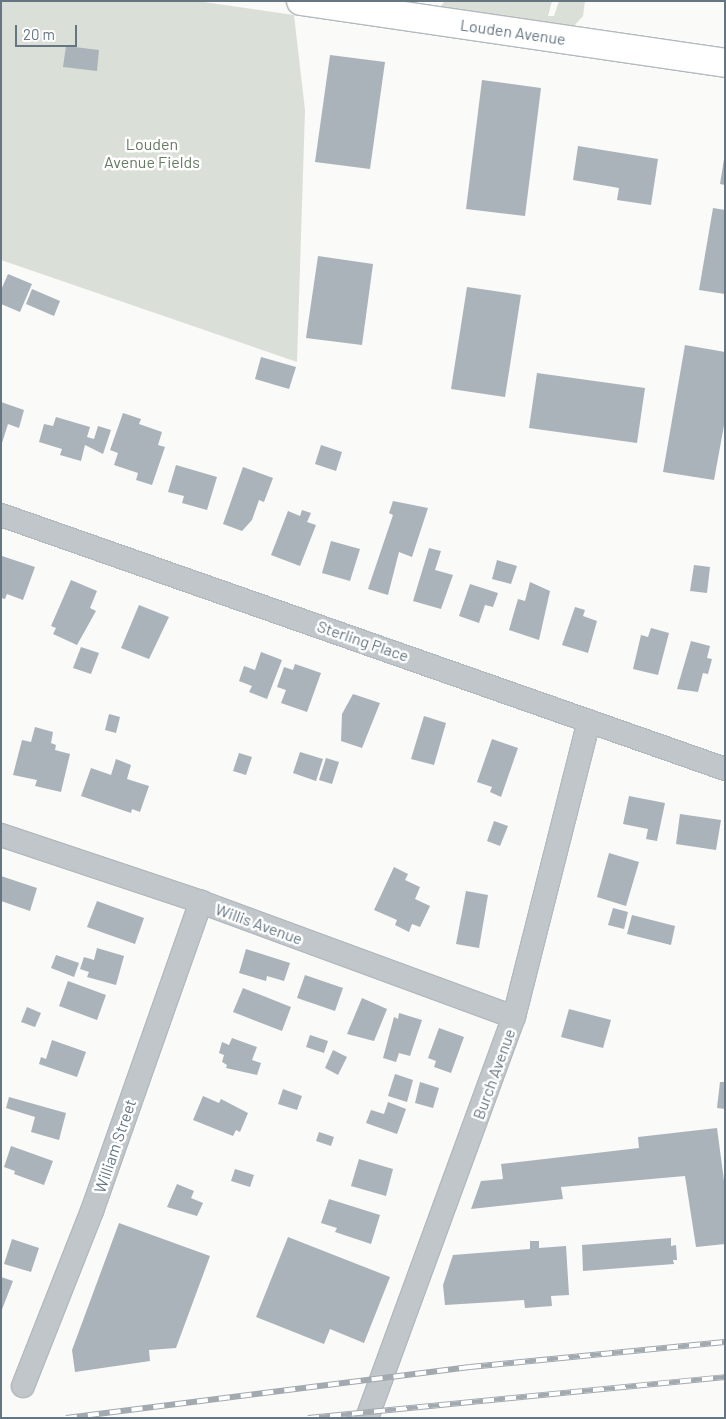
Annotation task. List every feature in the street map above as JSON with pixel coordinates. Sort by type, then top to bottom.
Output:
[{"type":"street","name":"Louden Avenue","points":[[301,1],[725,63]]},
{"type":"street","name":"Sterling Place","points":[[1,514],[725,769]]},
{"type":"street","name":"Burch Avenue","points":[[367,1418],[514,1017],[589,721]]},
{"type":"street","name":"Willis Avenue","points":[[1,835],[201,902],[514,1017]]},
{"type":"street","name":"William Street","points":[[23,1386],[92,1212],[201,902]]},
{"type":"green space","name":"Louden Avenue Fields","points":[[1,1],[197,1],[294,15],[305,110],[297,362],[1,260]]},
{"type":"green space","points":[[445,1],[552,1],[548,16],[554,16],[559,1],[585,1],[583,16],[572,28],[439,8]]},
{"type":"building","points":[[66,46],[99,50],[97,71],[63,67]]},
{"type":"building","points":[[330,55],[385,62],[370,169],[315,162]]},
{"type":"building","points":[[482,80],[541,88],[525,216],[466,209]]},
{"type":"building","points":[[578,146],[658,159],[651,205],[617,200],[619,188],[573,180]]},
{"type":"building","points":[[725,159],[725,185],[720,184]]},
{"type":"building","points":[[713,208],[725,210],[725,294],[699,290]]},
{"type":"building","points":[[318,256],[373,264],[362,345],[306,338]]},
{"type":"building","points":[[8,274],[32,284],[20,312],[1,304],[1,290]]},
{"type":"building","points":[[467,287],[521,295],[505,397],[451,389]]},
{"type":"building","points":[[32,289],[60,301],[54,316],[26,304]]},
{"type":"building","points":[[685,345],[725,352],[725,420],[714,480],[663,472]]},
{"type":"building","points":[[261,357],[296,367],[289,389],[255,379]]},
{"type":"building","points":[[537,373],[645,388],[637,443],[529,428]]},
{"type":"building","points":[[1,402],[24,410],[19,428],[8,424],[2,443]]},
{"type":"building","points":[[123,413],[141,419],[139,424],[162,432],[158,445],[165,447],[152,485],[136,480],[138,473],[114,465],[118,453],[110,450]]},
{"type":"building","points":[[56,417],[90,427],[87,437],[94,439],[98,426],[111,430],[103,454],[85,445],[81,461],[60,455],[62,449],[39,442],[44,424],[53,426]]},
{"type":"building","points":[[321,445],[342,452],[336,471],[315,464]]},
{"type":"building","points":[[176,465],[217,477],[207,510],[182,503],[184,496],[168,492]]},
{"type":"building","points":[[243,467],[273,478],[264,502],[259,500],[252,520],[242,531],[223,524]]},
{"type":"building","points":[[393,501],[428,508],[412,557],[399,552],[388,595],[368,589],[393,515],[389,513]]},
{"type":"building","points":[[302,510],[311,513],[307,522],[316,525],[300,566],[271,555],[288,511],[300,516]]},
{"type":"building","points":[[331,541],[360,549],[350,581],[322,573]]},
{"type":"building","points":[[429,548],[441,551],[435,570],[453,575],[441,609],[413,601]]},
{"type":"building","points":[[2,556],[35,567],[23,600],[7,594],[5,599],[1,598]]},
{"type":"building","points":[[497,560],[517,566],[511,584],[492,579]]},
{"type":"building","points":[[694,565],[710,567],[707,593],[690,591]]},
{"type":"building","points":[[71,580],[97,591],[90,608],[96,611],[77,645],[53,634],[56,628],[51,626]]},
{"type":"building","points":[[530,582],[550,591],[539,640],[509,630],[518,599],[525,601]]},
{"type":"building","points":[[470,584],[498,593],[493,607],[485,605],[479,623],[459,616]]},
{"type":"building","points":[[139,605],[169,617],[149,659],[121,648]]},
{"type":"building","points":[[575,607],[585,610],[583,616],[597,621],[588,653],[562,645]]},
{"type":"building","points":[[651,628],[669,633],[658,675],[633,669],[641,635],[648,637]]},
{"type":"building","points":[[691,641],[710,646],[707,658],[712,659],[708,674],[703,673],[698,692],[677,689]]},
{"type":"building","points":[[81,647],[99,653],[91,674],[73,668]]},
{"type":"building","points":[[261,652],[282,660],[267,699],[249,692],[252,686],[239,681],[244,666],[255,670]]},
{"type":"building","points":[[295,664],[321,673],[307,712],[281,703],[286,690],[277,687],[284,667],[293,670]]},
{"type":"building","points":[[353,694],[380,703],[362,748],[341,741],[342,714]]},
{"type":"building","points":[[109,714],[120,717],[116,733],[105,730]]},
{"type":"building","points":[[424,716],[446,723],[434,765],[411,759]]},
{"type":"building","points":[[35,727],[53,732],[51,743],[56,745],[55,750],[70,754],[61,792],[35,786],[37,780],[13,775],[22,740],[31,742]]},
{"type":"building","points":[[492,739],[518,748],[501,797],[490,792],[492,787],[477,782]]},
{"type":"building","points":[[300,752],[323,759],[316,781],[293,773]]},
{"type":"building","points":[[239,753],[252,757],[246,775],[233,771]]},
{"type":"building","points":[[326,758],[339,762],[332,784],[319,780]]},
{"type":"building","points":[[116,759],[131,765],[127,779],[149,786],[140,812],[132,809],[131,813],[81,796],[91,768],[111,775]]},
{"type":"building","points":[[629,796],[665,803],[657,841],[646,839],[648,829],[623,824]]},
{"type":"building","points":[[680,814],[721,820],[716,850],[676,844]]},
{"type":"building","points":[[494,821],[508,826],[500,846],[487,841]]},
{"type":"building","points":[[609,853],[639,862],[626,906],[597,897]]},
{"type":"building","points":[[394,867],[408,874],[405,880],[420,887],[415,899],[430,906],[420,927],[412,924],[409,932],[395,925],[397,920],[374,910]]},
{"type":"building","points":[[1,876],[37,888],[30,911],[1,901]]},
{"type":"building","points":[[466,891],[488,895],[479,948],[456,944]]},
{"type":"building","points":[[97,901],[144,918],[135,944],[87,927]]},
{"type":"building","points":[[613,908],[628,912],[624,929],[608,925]]},
{"type":"building","points":[[632,915],[675,926],[671,945],[627,934]]},
{"type":"building","points":[[97,948],[124,956],[116,985],[87,977],[89,972],[80,969],[84,957],[94,960]]},
{"type":"building","points":[[246,949],[290,963],[284,981],[267,976],[266,981],[239,973]]},
{"type":"building","points":[[56,955],[79,963],[74,977],[51,968]]},
{"type":"building","points":[[305,975],[343,988],[335,1011],[297,998]]},
{"type":"building","points":[[68,981],[106,995],[97,1020],[59,1006]]},
{"type":"building","points":[[243,988],[291,1007],[282,1031],[233,1012]]},
{"type":"building","points":[[362,998],[387,1009],[374,1041],[347,1034]]},
{"type":"building","points":[[27,1007],[41,1013],[35,1027],[21,1022]]},
{"type":"building","points":[[569,1009],[611,1020],[603,1048],[561,1037]]},
{"type":"building","points":[[399,1013],[422,1020],[410,1056],[399,1053],[396,1062],[383,1058],[394,1017],[398,1019]]},
{"type":"building","points":[[439,1028],[464,1037],[451,1073],[434,1067],[436,1061],[428,1058]]},
{"type":"building","points":[[310,1035],[328,1041],[324,1053],[306,1047]]},
{"type":"building","points":[[232,1038],[257,1047],[252,1060],[261,1063],[257,1075],[226,1068],[227,1065],[222,1062],[224,1055],[219,1053],[222,1042],[229,1045]]},
{"type":"building","points":[[52,1040],[86,1052],[77,1077],[39,1064],[41,1057],[46,1059]]},
{"type":"building","points":[[333,1050],[347,1057],[338,1075],[325,1068]]},
{"type":"building","points":[[395,1074],[413,1080],[407,1102],[388,1096]]},
{"type":"building","points":[[420,1082],[439,1088],[433,1108],[415,1103]]},
{"type":"building","points":[[720,1082],[725,1082],[725,1109],[717,1108]]},
{"type":"building","points":[[283,1089],[302,1096],[297,1110],[278,1104]]},
{"type":"building","points":[[203,1096],[219,1103],[221,1099],[248,1113],[240,1132],[236,1130],[233,1136],[193,1120]]},
{"type":"building","points":[[9,1097],[66,1113],[59,1140],[31,1132],[35,1117],[6,1108]]},
{"type":"building","points":[[388,1102],[406,1109],[397,1134],[366,1123],[371,1110],[384,1114]]},
{"type":"building","points":[[717,1128],[725,1188],[725,1244],[696,1247],[685,1176],[561,1187],[563,1199],[471,1209],[481,1181],[503,1179],[501,1164],[639,1148],[638,1137]]},
{"type":"building","points":[[319,1132],[334,1137],[331,1146],[316,1141]]},
{"type":"building","points":[[11,1146],[53,1161],[44,1185],[14,1174],[15,1171],[4,1167]]},
{"type":"building","points":[[359,1159],[393,1169],[386,1196],[351,1186]]},
{"type":"building","points":[[235,1169],[254,1175],[250,1187],[231,1181]]},
{"type":"building","points":[[177,1184],[194,1191],[191,1198],[203,1203],[197,1216],[167,1207]]},
{"type":"building","points":[[329,1199],[380,1215],[371,1244],[335,1232],[337,1228],[321,1223]]},
{"type":"building","points":[[119,1223],[210,1256],[176,1348],[149,1350],[150,1361],[75,1372],[72,1350]]},
{"type":"building","points":[[288,1237],[390,1277],[364,1343],[330,1329],[324,1344],[256,1317]]},
{"type":"building","points":[[671,1238],[671,1246],[676,1245],[677,1260],[673,1260],[674,1264],[583,1271],[582,1245]]},
{"type":"building","points":[[12,1239],[39,1248],[31,1272],[4,1264]]},
{"type":"building","points":[[530,1241],[539,1241],[539,1248],[566,1246],[569,1295],[551,1296],[552,1306],[525,1308],[524,1300],[445,1305],[443,1285],[453,1255],[530,1249]]},
{"type":"building","points":[[1,1277],[13,1281],[1,1312]]},
{"type":"railway","points":[[66,1418],[470,1367],[725,1342]]},
{"type":"railway","points":[[308,1418],[725,1377]]}]
